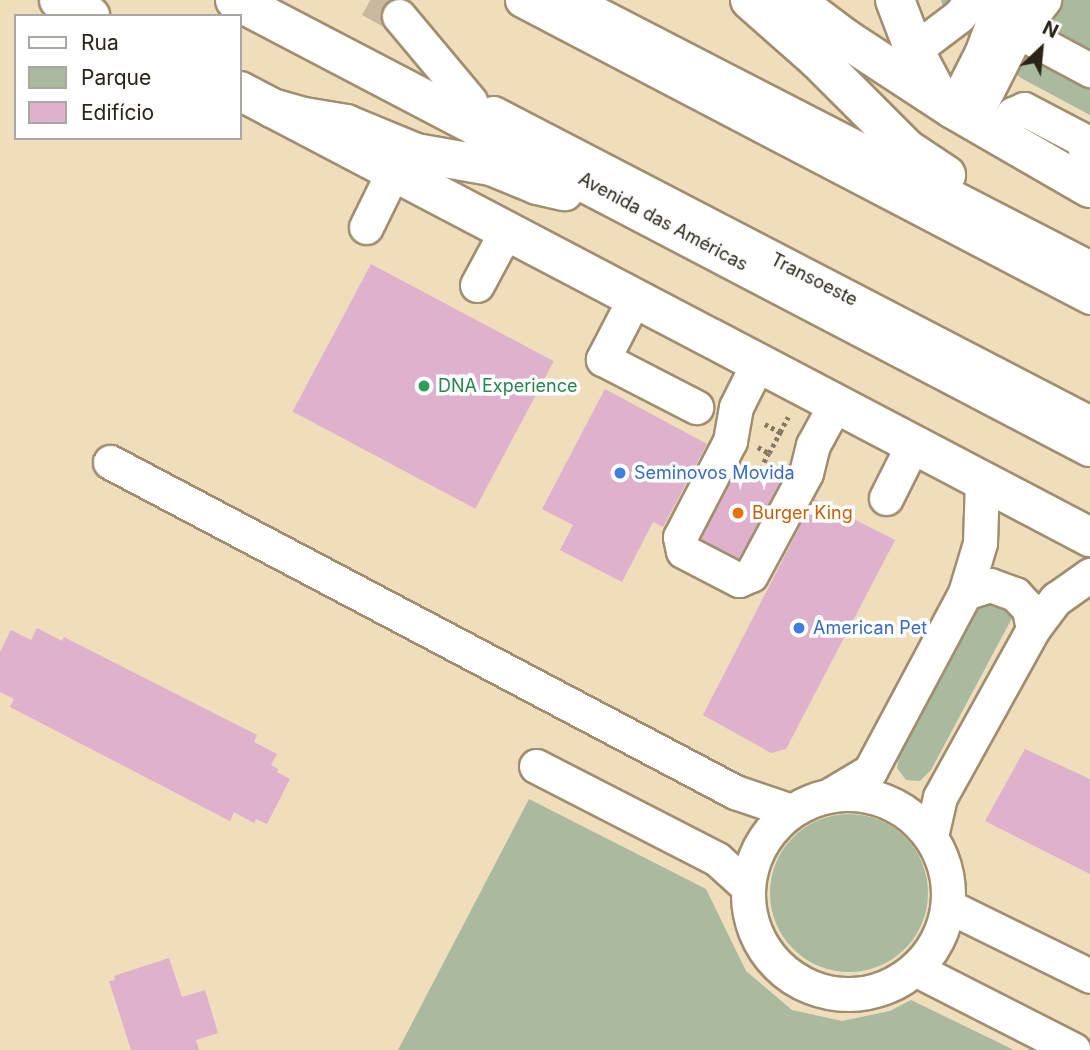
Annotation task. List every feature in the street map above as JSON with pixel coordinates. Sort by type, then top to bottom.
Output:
[{"type":"main road","points":[[59,0],[86,14]]},
{"type":"main road","name":"Avenida das Américas","points":[[234,0],[597,187],[1090,447]]},
{"type":"main road","points":[[750,0],[818,60],[907,149],[1008,212],[1077,265]]},
{"type":"main road","points":[[794,0],[846,39],[966,116],[1084,185]]},
{"type":"main road","points":[[895,0],[914,50],[966,116]]},
{"type":"main road","points":[[540,2],[1077,265]]},
{"type":"main road","points":[[256,99],[304,117],[346,124],[416,153],[491,166],[551,189],[597,187]]},
{"type":"main road","points":[[256,99],[505,233],[1090,537]]},
{"type":"street","name":"Transoeste","points":[[276,0],[1090,423]]},
{"type":"street","points":[[497,0],[540,2],[1090,297]]},
{"type":"street","points":[[914,50],[959,16],[972,0]]},
{"type":"street","points":[[966,116],[981,54],[1001,0]]},
{"type":"street","points":[[966,116],[1019,16],[1044,0]]},
{"type":"street","points":[[399,16],[470,102]]},
{"type":"street","points":[[1019,16],[1089,66]]},
{"type":"street","points":[[366,228],[393,172]]},
{"type":"street","points":[[477,285],[505,233]]},
{"type":"street","points":[[634,299],[603,359],[696,407]]},
{"type":"street","points":[[758,363],[736,407],[730,440],[680,537],[683,551],[739,580],[751,575],[806,473],[813,445],[835,403]]},
{"type":"street","points":[[886,498],[913,444]]},
{"type":"street","points":[[110,462],[736,792],[791,811]]},
{"type":"street","points":[[830,795],[859,794],[887,801],[911,816],[931,836],[942,858],[948,882],[948,906],[943,929],[932,951],[915,969],[888,987],[856,994],[823,991],[793,978],[769,956],[753,927],[748,887],[752,862],[767,833],[791,811],[830,795],[870,771],[965,593],[980,543],[982,481]]},
{"type":"street","points":[[931,836],[940,797],[1033,629],[1056,599],[1090,575]]},
{"type":"street","points":[[965,593],[990,584],[1015,594],[1029,608],[1033,629]]},
{"type":"street","points":[[536,766],[717,859],[748,887]]},
{"type":"street","points":[[948,906],[1090,976]]},
{"type":"street","points":[[915,969],[1074,1050]]},
{"type":"path","points":[[769,453],[780,432]]},
{"type":"green space","points":[[941,0],[1090,0],[1090,115],[1021,78],[947,19]]},
{"type":"green space","points":[[990,594],[1011,605],[1012,618],[931,770],[920,781],[906,780],[897,768],[900,752],[979,602]]},
{"type":"green space","points":[[529,799],[706,889],[746,971],[792,1010],[842,1021],[890,1011],[911,1000],[1014,1050],[398,1050]]},
{"type":"green space","points":[[849,814],[879,820],[905,837],[922,863],[928,893],[922,923],[905,949],[879,966],[849,972],[819,966],[793,949],[776,923],[770,893],[776,863],[793,837],[819,820]]},
{"type":"building","name":"DNA Experience","points":[[371,264],[554,361],[475,509],[293,411]]},
{"type":"building","name":"Seminovos Movida","points":[[605,389],[707,444],[663,527],[653,522],[622,582],[560,550],[573,525],[542,509]]},
{"type":"building","name":"Burger King","points":[[741,461],[780,481],[740,559],[701,539]]},
{"type":"building","name":"American Pet","points":[[814,499],[895,540],[786,749],[771,753],[703,715]]},
{"type":"building","points":[[37,628],[62,641],[64,637],[257,735],[254,742],[277,754],[271,765],[290,779],[267,824],[256,819],[254,823],[234,812],[230,821],[10,707],[14,699],[0,692],[0,652],[11,630],[31,640]]},
{"type":"building","points":[[1025,749],[1090,779],[1090,874],[985,821]]},
{"type":"building","points":[[169,958],[182,997],[205,990],[218,1033],[196,1040],[199,1050],[131,1050],[109,981],[115,980],[114,976]]},
{"type":"tunnel","points":[[370,0],[399,16]]},
{"type":"place","name":"DNA Experience","points":[[424,386]]},
{"type":"place","name":"Seminovos Movida","points":[[620,473]]},
{"type":"place","name":"Burger King","points":[[738,513]]},
{"type":"place","name":"American Pet","points":[[799,628]]}]
